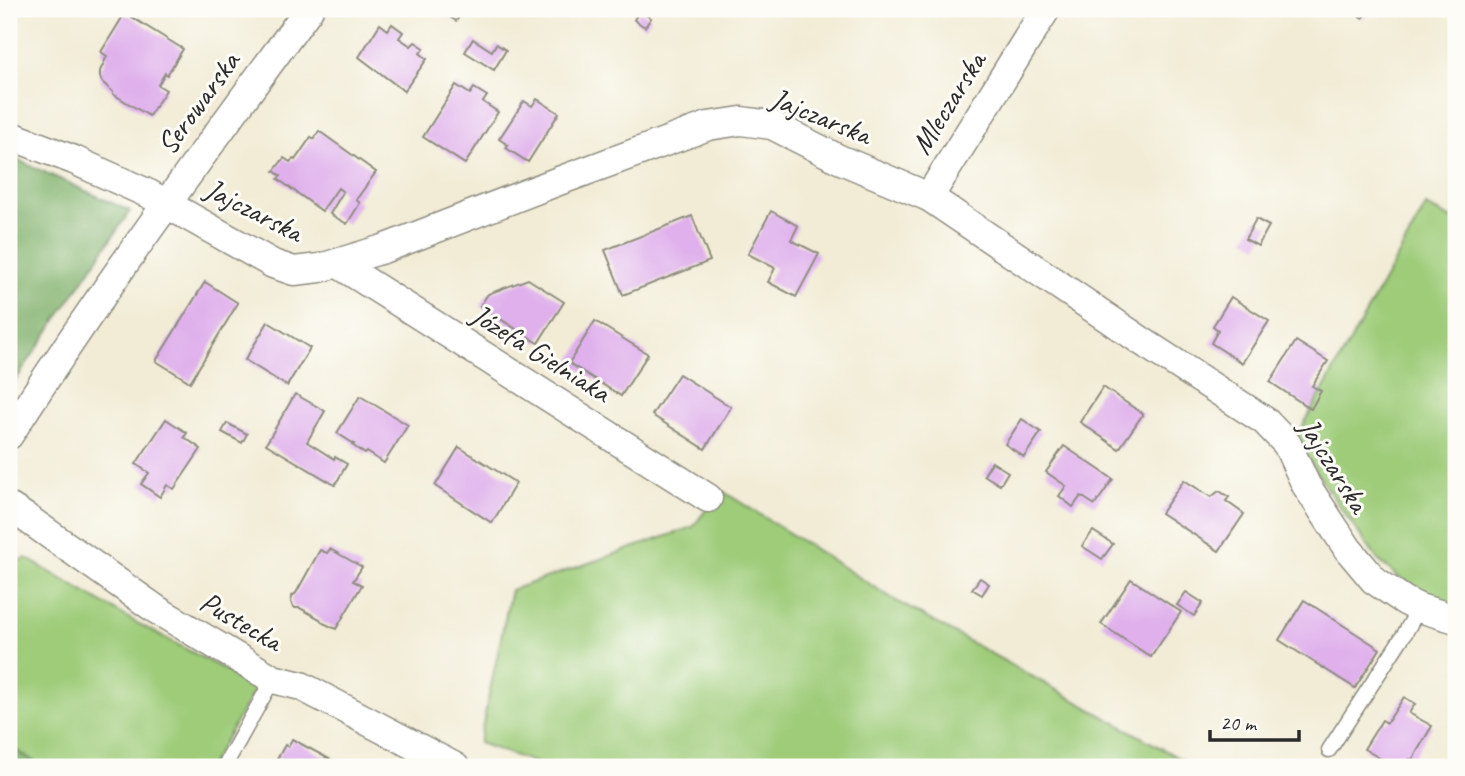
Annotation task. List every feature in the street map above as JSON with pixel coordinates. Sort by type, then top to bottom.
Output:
[{"type":"street","name":"Serowarska","points":[[9,435],[78,329],[166,203],[309,9]]},
{"type":"street","name":"Mleczarska","points":[[929,197],[1046,9]]},
{"type":"street","name":"Jajczarska","points":[[9,135],[74,160],[166,203],[273,264],[294,271],[320,268],[383,249],[708,126],[741,121],[772,125],[839,159],[929,197],[1265,421],[1287,444],[1306,485],[1348,549],[1374,580],[1419,608],[1456,619]]},
{"type":"street","name":"Józefa Gielniaka","points":[[337,263],[708,498]]},
{"type":"street","name":"Pustecka","points":[[9,507],[156,610],[273,679],[301,686],[455,767]]},
{"type":"lane","points":[[1329,750],[1419,608]]},
{"type":"lane","points":[[225,767],[273,679]]},
{"type":"green space","points":[[9,156],[130,211],[9,390]]},
{"type":"green space","points":[[1426,206],[1456,221],[1456,606],[1436,601],[1406,583],[1378,560],[1326,487],[1296,438]]},
{"type":"green space","points":[[721,490],[898,602],[1195,767],[547,767],[479,743],[511,590],[693,527]]},
{"type":"green space","points":[[26,558],[137,623],[257,687],[209,767],[43,767],[9,746],[9,564]]},
{"type":"green space","points":[[9,746],[43,767],[9,767]]},
{"type":"building","points":[[438,9],[465,9],[456,21]]},
{"type":"building","points":[[1346,9],[1368,9],[1363,18]]},
{"type":"building","points":[[639,11],[651,18],[645,27],[634,20]]},
{"type":"building","points":[[125,13],[183,49],[158,85],[166,90],[149,116],[113,94],[100,77],[107,56],[101,52]]},
{"type":"building","points":[[380,24],[388,30],[392,24],[403,32],[399,38],[411,46],[415,42],[424,48],[420,53],[427,59],[404,91],[359,57]]},
{"type":"building","points":[[473,39],[492,51],[496,44],[506,50],[494,70],[465,52]]},
{"type":"building","points":[[456,85],[470,94],[474,88],[487,96],[483,102],[498,112],[465,164],[423,137]]},
{"type":"building","points":[[537,99],[559,113],[528,162],[506,148],[508,145],[499,139],[524,101],[532,106]]},
{"type":"building","points":[[319,131],[376,172],[356,200],[360,203],[347,224],[330,214],[343,192],[338,188],[322,211],[278,179],[281,176],[274,171],[284,158],[290,162],[295,160],[311,137],[314,139]]},
{"type":"building","points":[[771,211],[798,226],[791,240],[819,254],[796,297],[768,282],[775,268],[748,254]]},
{"type":"building","points":[[692,216],[710,261],[623,295],[605,250]]},
{"type":"building","points":[[1256,219],[1269,226],[1258,246],[1245,239]]},
{"type":"building","points":[[528,279],[564,302],[538,343],[480,306],[488,294]]},
{"type":"building","points":[[205,282],[238,303],[190,382],[156,361]]},
{"type":"building","points":[[1231,297],[1269,321],[1242,363],[1211,343],[1218,330],[1213,326]]},
{"type":"building","points":[[595,321],[648,354],[621,396],[569,363]]},
{"type":"building","points":[[268,322],[310,348],[287,386],[245,360]]},
{"type":"building","points":[[1296,341],[1328,361],[1312,386],[1321,391],[1311,409],[1270,382]]},
{"type":"building","points":[[679,374],[731,407],[705,449],[652,415]]},
{"type":"building","points":[[1103,387],[1143,414],[1119,449],[1080,422]]},
{"type":"building","points":[[295,394],[325,411],[307,442],[347,464],[335,485],[266,444]]},
{"type":"building","points":[[360,396],[408,425],[384,463],[367,452],[365,454],[337,433]]},
{"type":"building","points":[[166,419],[187,433],[184,437],[201,449],[174,489],[167,485],[160,497],[141,484],[149,473],[136,464]]},
{"type":"building","points":[[1022,419],[1041,432],[1024,457],[1005,444]]},
{"type":"building","points":[[227,423],[247,434],[242,443],[222,432]]},
{"type":"building","points":[[1064,446],[1113,479],[1095,505],[1081,496],[1073,507],[1059,496],[1066,486],[1046,472]]},
{"type":"building","points":[[459,447],[516,483],[492,523],[435,486]]},
{"type":"building","points":[[992,462],[1008,472],[1000,485],[984,475]]},
{"type":"building","points":[[1184,480],[1211,497],[1219,491],[1229,497],[1226,501],[1244,514],[1219,551],[1161,513]]},
{"type":"building","points":[[1093,531],[1113,544],[1102,559],[1082,546]]},
{"type":"building","points":[[330,549],[362,567],[353,581],[362,585],[336,629],[300,608],[295,608],[291,603],[292,596],[320,550],[327,553]]},
{"type":"building","points":[[980,578],[989,584],[982,595],[972,589]]},
{"type":"building","points":[[1131,579],[1181,612],[1151,657],[1101,624]]},
{"type":"building","points":[[1186,592],[1203,603],[1194,616],[1177,605]]},
{"type":"building","points":[[1304,600],[1380,649],[1355,688],[1279,640]]},
{"type":"building","points":[[1404,697],[1415,704],[1409,713],[1432,726],[1412,760],[1410,759],[1405,767],[1395,767],[1364,749],[1382,720],[1387,723]]},
{"type":"building","points":[[292,739],[344,767],[284,767],[276,761],[285,745],[288,747]]}]
